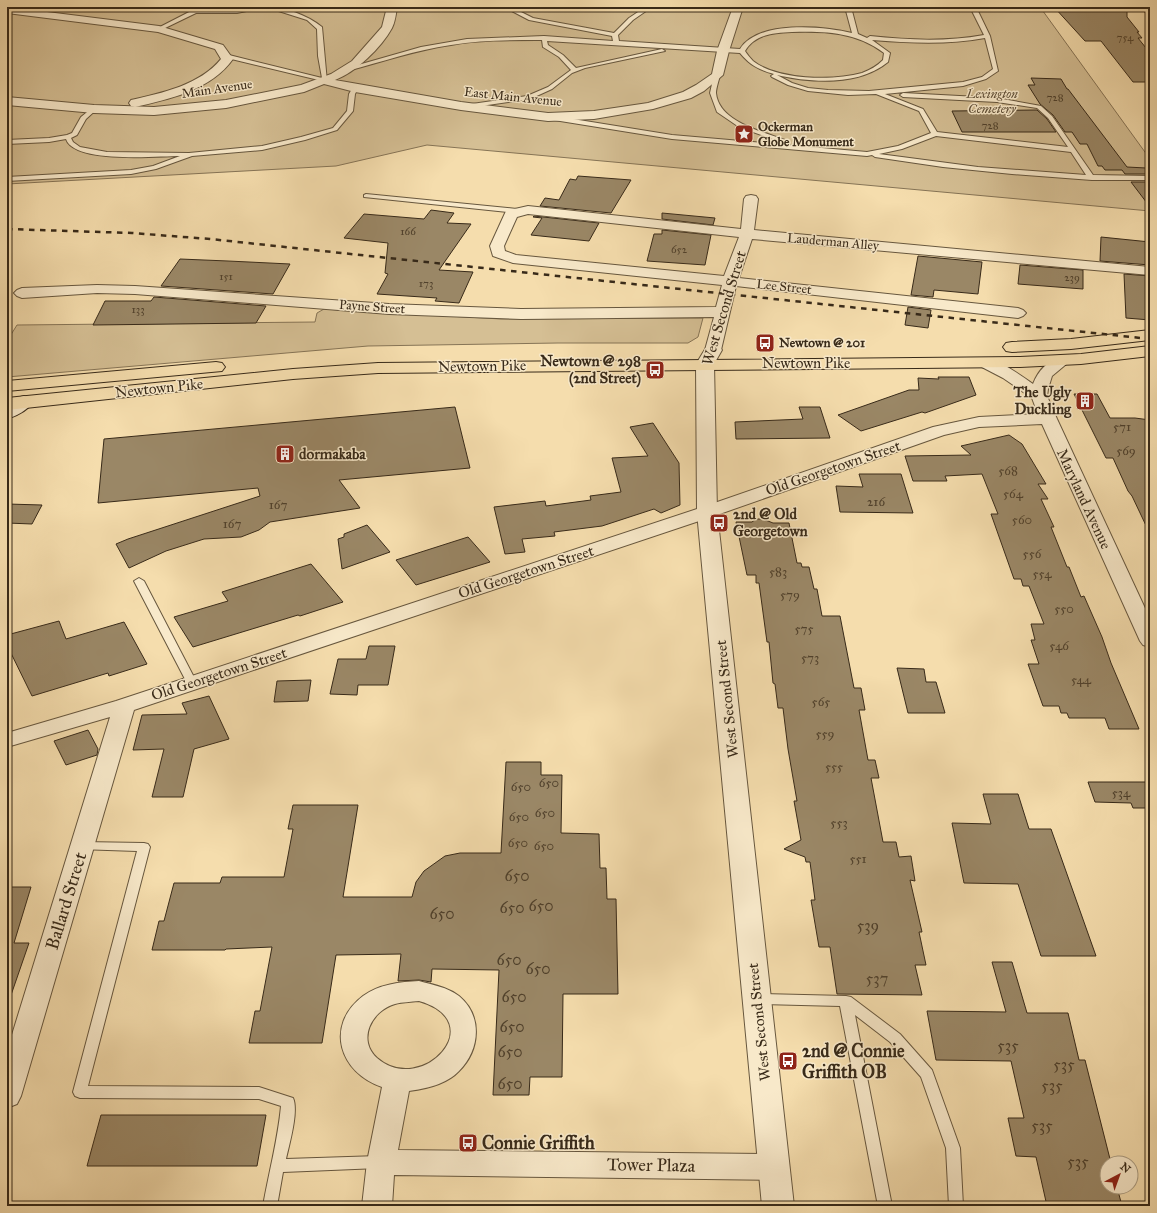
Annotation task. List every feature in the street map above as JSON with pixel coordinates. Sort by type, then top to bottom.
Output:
[{"type":"main road","name":"Newtown Pike","points":[[16,403],[293,374],[378,368],[1020,347],[1071,344],[1150,335]]},
{"type":"main road","name":"Newtown Pike","points":[[7,386],[363,355],[456,352],[984,362],[1062,361],[1150,351]]},
{"type":"street","name":"Main Avenue","points":[[7,101],[94,109],[154,111],[226,104],[304,88],[325,81],[356,63],[380,37],[387,27],[392,7]]},
{"type":"street","points":[[717,75],[723,51],[738,7]]},
{"type":"street","points":[[7,10],[159,29],[220,47],[227,60],[215,73],[187,88],[157,98],[126,105],[94,109]]},
{"type":"street","name":"East Main Avenue","points":[[325,81],[354,88],[461,106],[548,117],[594,115],[650,106],[687,95],[700,88],[717,75]]},
{"type":"street","name":"West Second Street","points":[[751,199],[747,234],[730,280],[709,357],[707,512],[778,1206]]},
{"type":"street","name":"Lauderman Alley","points":[[517,212],[528,210],[747,234],[1150,271]]},
{"type":"street","name":"Lee Street","points":[[517,212],[511,214],[497,246],[498,253],[513,259],[730,280],[1018,313]]},
{"type":"street","name":"Payne Street","points":[[22,293],[97,289],[136,290],[389,310],[514,314],[722,312]]},
{"type":"street","points":[[984,362],[1009,375],[1039,396],[1045,374],[1062,361]]},
{"type":"street","name":"Maryland Avenue","points":[[1039,396],[1048,419],[1150,642]]},
{"type":"street","points":[[7,413],[16,403]]},
{"type":"street","name":"Old Georgetown Street","points":[[7,740],[124,706],[707,512],[955,426],[979,422],[1048,419]]},
{"type":"street","name":"Ballard Street","points":[[7,1096],[124,706]]},
{"type":"street","points":[[377,1206],[381,1162],[397,1080]]},
{"type":"street","name":"Tower Plaza","points":[[381,1162],[774,1166]]},
{"type":"lane","points":[[189,7],[195,11]]},
{"type":"lane","points":[[159,29],[195,11],[237,11],[262,7]]},
{"type":"lane","points":[[225,56],[325,81],[321,56],[320,28],[309,19],[269,7]]},
{"type":"lane","points":[[507,7],[531,18],[615,35]]},
{"type":"lane","points":[[615,35],[644,10],[643,7]]},
{"type":"lane","points":[[848,7],[856,36]]},
{"type":"lane","points":[[878,93],[961,84],[984,78],[996,70],[987,36],[973,7]]},
{"type":"lane","points":[[742,51],[746,44],[756,37],[772,33],[814,30],[864,38],[913,42],[959,41],[987,36]]},
{"type":"lane","points":[[615,35],[617,43]]},
{"type":"lane","points":[[346,69],[437,45],[496,39],[544,38],[676,48],[742,51]]},
{"type":"lane","points":[[544,38],[545,46],[561,56],[575,70]]},
{"type":"lane","points":[[742,51],[745,58],[754,65],[769,71],[791,76],[840,78],[862,74],[878,68],[886,61],[887,53],[879,45],[864,38]]},
{"type":"lane","points":[[461,106],[528,98],[550,88],[570,72],[575,70],[622,58],[676,48]]},
{"type":"lane","points":[[769,71],[775,77],[794,86],[828,92],[878,93],[997,100],[1039,107],[1050,117],[1092,178]]},
{"type":"lane","points":[[717,75],[713,93],[719,110],[741,126],[781,141],[808,148]]},
{"type":"lane","points":[[68,137],[70,143],[78,149],[97,154],[191,154],[262,148],[303,139],[335,129],[350,111],[354,88]]},
{"type":"lane","points":[[878,93],[921,110],[935,134]]},
{"type":"lane","points":[[921,110],[938,96]]},
{"type":"lane","points":[[7,142],[49,140],[68,137],[75,134],[83,118],[94,109]]},
{"type":"lane","points":[[548,117],[672,137],[868,154],[936,164],[1056,176],[1092,178],[1150,178]]},
{"type":"lane","points":[[868,154],[900,148],[935,134],[1074,150]]},
{"type":"lane","points":[[7,179],[131,172],[154,168],[191,154]]},
{"type":"lane","points":[[366,196],[517,212]]},
{"type":"lane","points":[[140,582],[192,683]]},
{"type":"lane","points":[[82,846],[144,847],[80,1092],[259,1093],[288,1102],[286,1129],[277,1166],[270,1206]]},
{"type":"lane","points":[[757,999],[846,1001],[895,1038],[927,1074],[953,1148],[956,1206]]},
{"type":"lane","points":[[846,1001],[885,1206]]},
{"type":"lane","points":[[277,1166],[381,1162]]},
{"type":"green space","name":"Lexington Cemetery","points":[[7,7],[1040,7],[1150,159],[1150,211],[427,145],[336,166],[7,184]]},
{"type":"green space","points":[[324,309],[501,319],[703,318],[698,337],[688,343],[558,343],[368,346],[7,377],[7,341],[17,325],[315,322],[317,313]]},
{"type":"building","points":[[1054,7],[1127,7],[1127,17],[1142,38],[1138,38],[1150,53],[1150,82],[1133,82],[1101,41],[1085,41]]},
{"type":"building","points":[[1031,78],[1061,79],[1067,89],[1127,167],[1146,168],[1149,174],[1125,174],[1122,170],[1105,170],[1102,166],[1098,166],[1087,144],[1080,144],[1072,132],[1065,132],[1053,115],[1040,104],[1028,85],[1035,85]]},
{"type":"building","points":[[1037,110],[1047,119],[1056,132],[962,132],[952,111]]},
{"type":"building","points":[[578,176],[631,180],[611,213],[540,206],[545,198],[559,200],[570,179],[576,180]]},
{"type":"building","points":[[1131,182],[1150,182],[1150,207]]},
{"type":"building","points":[[431,210],[454,213],[447,223],[471,224],[439,270],[473,272],[459,303],[435,301],[437,298],[377,294],[388,274],[385,273],[388,243],[344,238],[364,214],[424,219]]},
{"type":"building","points":[[662,213],[715,218],[713,225],[662,219]]},
{"type":"building","points":[[533,217],[599,223],[589,241],[531,235],[542,218]]},
{"type":"building","points":[[662,230],[711,235],[705,265],[647,261],[654,234],[662,234]]},
{"type":"building","points":[[1101,237],[1150,242],[1150,265],[1100,261]]},
{"type":"building","points":[[918,256],[982,262],[978,294],[934,290],[933,297],[911,295]]},
{"type":"building","points":[[180,259],[290,264],[273,294],[161,286]]},
{"type":"building","points":[[1020,265],[1083,270],[1083,289],[1018,284]]},
{"type":"building","points":[[1124,274],[1150,276],[1150,320],[1126,318]]},
{"type":"building","points":[[154,297],[266,306],[256,323],[93,325],[105,301],[151,301]]},
{"type":"building","points":[[908,307],[931,310],[928,328],[905,325]]},
{"type":"building","points":[[938,377],[969,377],[976,395],[925,413],[922,412],[861,431],[838,415],[909,390],[919,390],[918,378],[939,379]]},
{"type":"building","points":[[1074,394],[1097,394],[1110,418],[1135,418],[1150,420],[1150,534],[1113,458],[1106,458]]},
{"type":"building","name":"dormakaba","points":[[455,407],[470,468],[339,480],[360,508],[270,522],[259,530],[241,537],[204,539],[166,551],[129,568],[116,544],[260,496],[258,488],[98,503],[104,439]]},
{"type":"building","points":[[799,407],[820,407],[830,438],[736,439],[735,422],[803,419]]},
{"type":"building","points":[[653,423],[679,463],[680,505],[661,513],[654,509],[602,526],[554,532],[555,536],[522,539],[525,552],[505,554],[494,507],[545,501],[546,506],[591,500],[590,496],[621,492],[612,458],[648,456],[630,427]]},
{"type":"building","points":[[1009,435],[1022,444],[1046,484],[1038,484],[1048,499],[1041,499],[1054,527],[1051,527],[1067,567],[1069,567],[1081,597],[1084,596],[1102,637],[1111,663],[1139,729],[1109,729],[1105,718],[1069,718],[1067,713],[1061,713],[1059,706],[1043,706],[1028,664],[1039,664],[1031,640],[1035,640],[1031,624],[1044,624],[1029,586],[1023,586],[1021,579],[1014,579],[991,514],[998,514],[982,474],[945,476],[947,481],[913,481],[905,456],[971,455],[961,446]]},
{"type":"building","points":[[859,474],[901,474],[913,513],[840,512],[836,486],[863,487]]},
{"type":"building","points":[[7,504],[42,505],[32,524],[7,523]]},
{"type":"building","points":[[756,519],[763,519],[773,523],[789,523],[797,563],[801,563],[802,567],[809,567],[814,589],[817,589],[822,616],[840,616],[854,688],[861,688],[865,710],[859,710],[868,760],[875,760],[879,778],[871,778],[883,842],[896,842],[899,857],[911,856],[915,881],[910,880],[922,932],[919,932],[926,965],[915,965],[922,995],[837,994],[830,947],[819,947],[811,900],[815,900],[810,862],[806,862],[805,857],[784,849],[801,840],[794,801],[797,801],[783,708],[778,708],[775,684],[773,683],[769,642],[767,642],[759,583],[756,583],[756,575],[747,575],[736,522],[752,522]]},
{"type":"building","points":[[367,525],[390,552],[342,569],[338,539],[344,537],[344,534]]},
{"type":"building","points":[[468,537],[490,562],[416,585],[396,560]]},
{"type":"building","points":[[311,564],[343,602],[193,647],[174,617],[228,601],[222,592]]},
{"type":"building","points":[[59,621],[66,639],[124,622],[147,664],[109,676],[108,673],[32,696],[7,645],[7,635]]},
{"type":"building","points":[[369,646],[395,646],[388,685],[358,685],[357,695],[330,694],[338,659],[366,659]]},
{"type":"building","points":[[897,668],[924,669],[926,682],[936,682],[945,713],[908,713]]},
{"type":"building","points":[[311,680],[308,701],[274,702],[277,681]]},
{"type":"building","points":[[209,696],[229,739],[194,749],[183,797],[152,797],[164,749],[133,750],[142,715],[187,714],[182,703]]},
{"type":"building","points":[[88,730],[98,749],[97,755],[66,765],[54,741]]},
{"type":"building","points":[[506,762],[541,762],[541,775],[562,775],[561,833],[599,834],[600,868],[606,868],[607,899],[616,899],[618,994],[563,994],[562,1077],[530,1077],[529,1095],[493,1095],[499,970],[432,969],[431,982],[419,980],[398,981],[401,954],[336,955],[322,1043],[249,1043],[255,1011],[260,1011],[272,947],[225,950],[152,950],[159,921],[164,921],[174,883],[220,883],[222,877],[284,877],[293,829],[288,829],[293,805],[358,805],[343,897],[412,897],[416,882],[424,871],[445,856],[460,853],[501,853]]},
{"type":"building","points":[[1088,782],[1150,782],[1150,808],[1133,808],[1131,803],[1095,802]]},
{"type":"building","points":[[983,794],[1018,794],[1029,829],[1051,829],[1096,956],[1041,956],[1018,884],[964,883],[952,823],[991,824]]},
{"type":"building","points":[[7,887],[31,887],[14,943],[29,943],[10,998],[7,997]]},
{"type":"building","points":[[992,962],[1012,962],[1027,1013],[1068,1013],[1079,1060],[1085,1060],[1109,1155],[1099,1155],[1099,1195],[1119,1195],[1122,1206],[1047,1206],[1036,1157],[1016,1156],[1008,1118],[1024,1118],[1011,1061],[936,1060],[927,1011],[1006,1012]]},
{"type":"building","points":[[101,1115],[266,1115],[257,1166],[87,1166]]},
{"type":"railway","points":[[7,229],[132,233],[210,239],[1150,339]]},
{"type":"place","name":"Ockerman Globe Monument","points":[[744,134]]},
{"type":"place","name":"Newtown @ 201","points":[[765,343]]},
{"type":"place","name":"Newtown @ 298 (2nd Street)","points":[[655,370]]},
{"type":"place","name":"The Ugly Duckling","points":[[1085,401]]},
{"type":"place","name":"dormakaba","points":[[285,454]]},
{"type":"place","name":"2nd @ Old Georgetown","points":[[719,523]]},
{"type":"place","name":"2nd @ Connie Griffith OB","points":[[788,1061]]},
{"type":"place","name":"Connie Griffith","points":[[468,1143]]}]
